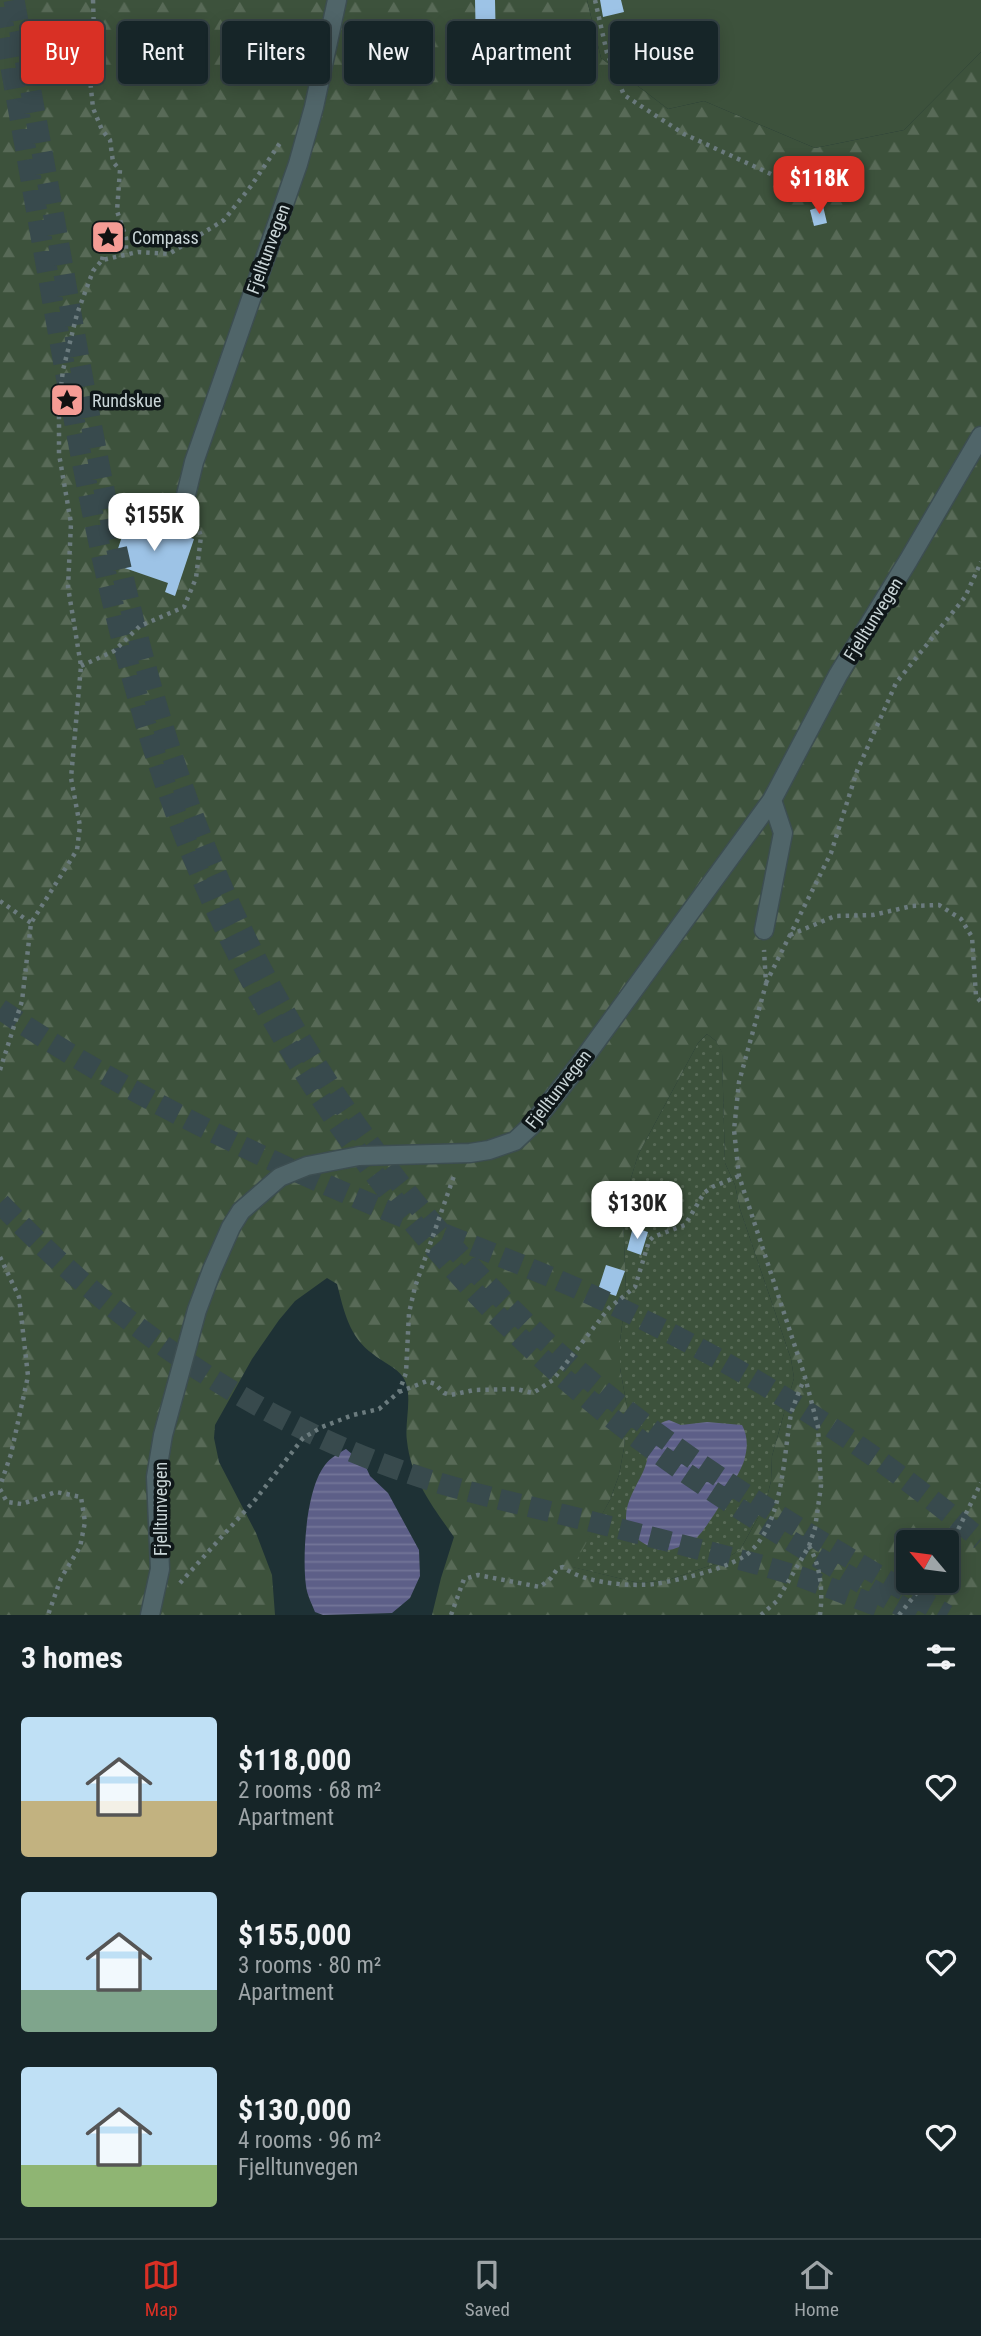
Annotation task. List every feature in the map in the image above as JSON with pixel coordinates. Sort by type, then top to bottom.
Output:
[{"type":"street","name":"Fjelltunvegen","points":[[186,495],[194,462],[298,164],[314,107],[337,0]]},
{"type":"street","name":"Fjelltunvegen","points":[[152,1608],[160,1569],[156,1477],[160,1448],[198,1310],[212,1270],[241,1211],[280,1177],[307,1166],[369,1155],[462,1153],[504,1146],[515,1141],[531,1126],[579,1065],[772,800],[832,684],[981,436]]},
{"type":"street","points":[[764,930],[783,833],[772,800]]},
{"type":"path","points":[[93,0],[94,31],[88,60],[92,96],[102,130],[110,140],[113,162],[120,170],[117,211],[126,238],[126,254]]},
{"type":"path","points":[[595,0],[607,53],[624,95],[684,134],[810,192]]},
{"type":"path","points":[[102,260],[138,252],[169,254],[224,220],[286,135]]},
{"type":"path","points":[[0,1070],[22,1001],[31,923],[77,850],[80,826],[71,778],[81,666],[68,587],[71,523],[59,454],[59,404],[63,370],[77,314],[93,271],[102,260],[105,245]]},
{"type":"path","points":[[81,666],[114,651],[141,626],[184,607],[196,578],[201,536],[186,495]]},
{"type":"path","points":[[761,1615],[777,1601],[810,1546],[821,1486],[818,1427],[805,1377],[739,1177],[734,1130],[739,1082],[766,984],[831,853],[857,771],[897,683],[965,597],[981,562]]},
{"type":"path","points":[[0,900],[31,923]]},
{"type":"path","points":[[790,935],[835,916],[873,915],[912,906],[939,905],[961,919],[972,937],[976,996],[981,1002]]},
{"type":"path","points":[[764,930],[766,984]]},
{"type":"path","points":[[399,1392],[406,1373],[409,1313],[415,1287],[462,1153]]},
{"type":"path","points":[[152,1608],[177,1587],[256,1500],[303,1438],[322,1427],[353,1415],[379,1409],[399,1392],[427,1381],[451,1395],[474,1390],[516,1389],[533,1393],[548,1384],[609,1308],[635,1287],[649,1241],[685,1225],[698,1202],[712,1187],[739,1177]]},
{"type":"path","points":[[0,1256],[19,1297],[29,1376],[12,1454],[0,1487],[7,1502],[22,1504],[57,1492],[81,1497],[85,1522],[80,1547],[61,1578],[48,1615]]},
{"type":"path","points":[[451,1615],[464,1579],[478,1575],[540,1587],[558,1568],[563,1567],[571,1574],[641,1586],[684,1579],[750,1552],[765,1531],[774,1506],[783,1474],[792,1414],[805,1377]]},
{"type":"path","points":[[958,1530],[981,1483]]},
{"type":"path","points":[[810,1546],[817,1560],[822,1600],[820,1615]]},
{"type":"path","points":[[899,1615],[917,1593]]},
{"type":"green space","points":[[0,0],[587,0],[592,21],[447,21],[447,84],[596,84],[596,37],[601,58],[610,65],[610,84],[635,84],[668,109],[704,101],[815,148],[904,130],[981,52],[981,1615],[432,1615],[454,1537],[424,1492],[413,1468],[406,1433],[408,1392],[403,1377],[358,1340],[349,1323],[337,1284],[327,1278],[295,1301],[279,1320],[252,1359],[215,1425],[214,1438],[219,1462],[256,1533],[272,1575],[275,1615],[0,1615]],"holes":[[[707,1034],[716,1041],[722,1053],[725,1163],[735,1185],[740,1209],[791,1359],[794,1378],[772,1456],[771,1481],[765,1505],[740,1550],[718,1563],[668,1580],[639,1583],[573,1567],[610,1500],[619,1475],[624,1448],[627,1407],[620,1368],[626,1291],[623,1216],[631,1178],[638,1155],[698,1043]]]},
{"type":"green space","points":[[587,0],[981,0],[981,52],[904,130],[815,148],[704,101],[668,109],[635,84],[718,84],[718,21],[610,21],[610,65],[601,58],[596,37],[596,21],[592,21]]},
{"type":"green space","points":[[707,1034],[716,1041],[722,1052],[725,1163],[735,1185],[740,1209],[791,1359],[794,1378],[772,1456],[771,1481],[765,1505],[740,1550],[718,1563],[668,1580],[639,1583],[572,1567],[610,1500],[619,1475],[624,1448],[627,1407],[620,1368],[626,1291],[623,1216],[631,1178],[638,1155],[698,1043]]},
{"type":"water","points":[[669,1420],[681,1425],[707,1422],[742,1425],[747,1447],[736,1478],[701,1533],[684,1545],[665,1550],[649,1546],[632,1534],[627,1523],[626,1510],[646,1464],[652,1434],[661,1423]]},
{"type":"water","points":[[346,1449],[365,1465],[370,1476],[388,1493],[419,1550],[420,1576],[410,1598],[392,1613],[323,1615],[315,1612],[307,1593],[305,1541],[313,1490],[325,1465]]},
{"type":"building","points":[[475,0],[495,0],[495,21],[475,21]]},
{"type":"building","points":[[600,0],[621,0],[624,12],[603,17]]},
{"type":"building","points":[[823,206],[827,223],[814,226],[810,210]]},
{"type":"building","points":[[128,518],[194,539],[175,596],[165,592],[168,583],[113,564]]},
{"type":"building","points":[[633,1227],[648,1232],[641,1255],[627,1250]]},
{"type":"building","points":[[606,1265],[625,1271],[616,1296],[598,1290]]},
{"type":"tunnel","points":[[14,0],[105,494],[154,695],[197,826],[230,906],[269,983],[312,1058],[360,1130],[412,1198],[468,1264],[529,1325],[593,1383],[720,1478],[947,1615]]},
{"type":"tunnel","points":[[0,7],[62,353],[111,597],[144,718],[184,835],[219,915],[258,993],[301,1067],[349,1139],[401,1208],[457,1273],[518,1336],[582,1394],[661,1456],[787,1539],[916,1615]]},
{"type":"tunnel","points":[[0,1009],[97,1070],[197,1124],[300,1173],[405,1218]]},
{"type":"tunnel","points":[[0,1203],[90,1288],[188,1363],[294,1425],[350,1451],[450,1486],[757,1564],[801,1577],[883,1608]]},
{"type":"tunnel","points":[[444,1234],[595,1296],[733,1367],[861,1448],[981,1540]]},
{"type":"place","name":"Compass","points":[[108,237]]},
{"type":"place","name":"Rundskue","points":[[67,400]]}]
